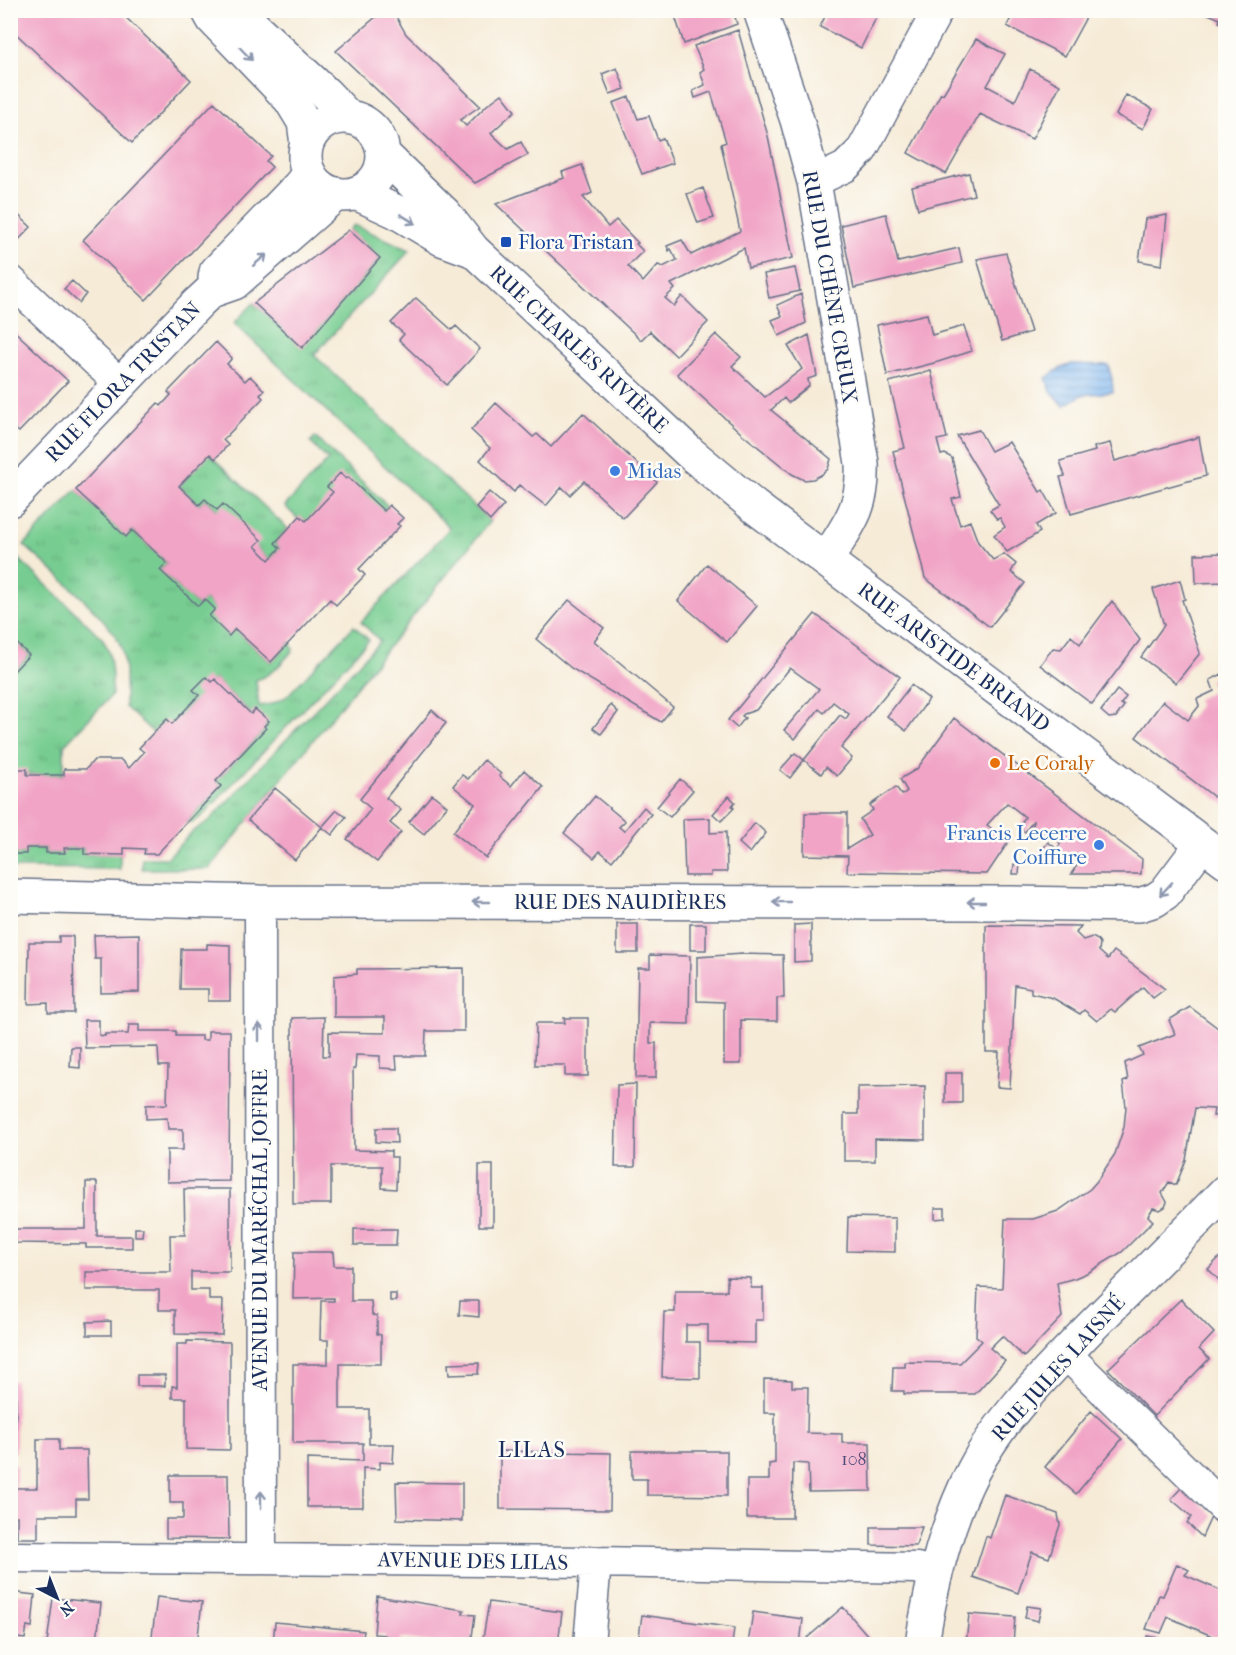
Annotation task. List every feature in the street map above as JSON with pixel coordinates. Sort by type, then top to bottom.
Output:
[{"type":"street","points":[[208,10],[213,19],[290,99],[304,122],[308,158]]},
{"type":"street","name":"RUE CHARLES RIVIÈRE","points":[[236,10],[326,93],[348,117],[369,125],[382,144],[384,155],[445,214],[473,250],[690,453],[755,507],[826,560]]},
{"type":"street","name":"RUE DU CHÊNE CREUX","points":[[760,10],[797,120],[814,182],[862,463],[863,486],[859,503],[850,523],[826,560]]},
{"type":"street","points":[[814,182],[846,167],[862,150],[938,10]]},
{"type":"street","points":[[308,158],[314,132],[335,118],[348,117]]},
{"type":"street","points":[[346,193],[367,188],[376,179],[382,167],[384,155]]},
{"type":"street","name":"RUE CHARLES RIVIÈRE","points":[[308,158],[316,182],[325,189],[346,193],[397,212],[442,239],[473,250]]},
{"type":"street","name":"RUE FLORA TRISTAN","points":[[211,291],[216,272],[300,185],[308,158]]},
{"type":"street","name":"RUE FLORA TRISTAN","points":[[10,500],[169,332],[211,291],[234,282],[346,193]]},
{"type":"street","points":[[10,280],[120,384]]},
{"type":"street","name":"RUE ARISTIDE BRIAND","points":[[826,560],[1214,852]]},
{"type":"street","name":"RUE DES NAUDIÈRES","points":[[10,896],[260,902],[976,902],[1139,905],[1155,900],[1165,893],[1214,852]]},
{"type":"street","name":"AVENUE DU MARÉCHAL JOFFRE","points":[[260,902],[261,1559]]},
{"type":"street","name":"RUE JULES LAISNÉ","points":[[922,1644],[935,1574],[943,1545],[973,1471],[992,1439],[1065,1354],[1226,1191]]},
{"type":"street","points":[[1065,1354],[1226,1510]]},
{"type":"street","name":"AVENUE DES LILAS","points":[[10,1557],[596,1562],[917,1569],[935,1574]]},
{"type":"street","points":[[589,1644],[596,1562]]},
{"type":"green space","points":[[354,225],[410,250],[314,355],[490,521],[209,869],[142,869],[142,858],[167,858],[193,831],[208,822],[380,641],[361,622],[450,528],[234,323],[254,303],[302,347],[380,258],[349,230]]},
{"type":"green space","points":[[315,437],[388,506],[384,511],[306,521],[298,519],[285,506],[328,460],[310,442]]},
{"type":"green space","points":[[209,454],[288,529],[275,543],[280,548],[269,560],[206,499],[199,505],[179,486]]},
{"type":"green space","points":[[76,490],[126,536],[132,530],[167,563],[160,570],[198,606],[205,599],[215,609],[229,635],[235,629],[271,662],[290,642],[293,650],[285,659],[272,672],[256,680],[259,706],[272,704],[286,697],[354,626],[369,640],[195,821],[186,823],[221,786],[216,781],[266,728],[215,679],[159,738],[125,707],[124,662],[121,647],[115,636],[106,623],[78,594],[24,545]]},
{"type":"green space","points":[[14,554],[102,638],[110,658],[112,695],[64,745],[64,775],[11,775],[11,670],[13,672],[29,655],[11,637],[10,559]]},
{"type":"green space","points":[[26,848],[46,848],[46,853],[64,853],[64,848],[84,848],[85,854],[120,854],[120,869],[11,868],[11,854],[26,854]]},
{"type":"water","points":[[1072,364],[1108,365],[1113,392],[1082,395],[1064,406],[1051,391],[1046,378]]},
{"type":"building","points":[[15,10],[118,10],[191,80],[132,143],[10,28],[10,15]]},
{"type":"building","points":[[384,10],[397,10],[394,13],[406,34],[480,106],[460,120],[466,126],[502,94],[515,111],[491,133],[508,149],[521,142],[528,155],[475,183],[336,51]]},
{"type":"building","points":[[673,10],[733,10],[737,24],[684,44]]},
{"type":"building","points":[[828,10],[880,10],[861,48],[820,27]]},
{"type":"building","points":[[1015,10],[1090,10],[1065,56],[1007,26]]},
{"type":"building","points":[[1199,10],[1226,10],[1226,25],[1219,22],[1220,19]]},
{"type":"building","points":[[738,30],[768,136],[793,258],[748,268],[744,248],[671,284],[675,289],[665,298],[674,306],[682,296],[708,322],[676,356],[650,331],[641,340],[496,204],[564,178],[562,172],[582,165],[592,193],[583,197],[608,227],[616,220],[643,251],[628,266],[643,282],[658,265],[663,267],[677,260],[667,246],[682,240],[691,255],[740,231],[721,144],[726,142],[711,92],[695,98],[693,91],[705,85],[700,72],[704,69],[694,46]]},
{"type":"building","points":[[976,39],[1005,54],[987,86],[1015,101],[1030,69],[1060,85],[1032,139],[980,114],[946,174],[908,153],[941,93],[943,94]]},
{"type":"building","points":[[617,68],[625,89],[610,94],[602,74]]},
{"type":"building","points":[[1126,95],[1153,109],[1143,129],[1116,115]]},
{"type":"building","points":[[629,97],[638,119],[649,116],[658,140],[663,138],[673,163],[642,174],[613,103]]},
{"type":"building","points":[[214,102],[271,156],[266,161],[272,167],[146,300],[83,240]]},
{"type":"building","points":[[969,173],[974,195],[918,209],[912,187]]},
{"type":"building","points":[[703,188],[714,218],[698,223],[687,194]]},
{"type":"building","points":[[10,207],[31,227],[10,249]]},
{"type":"building","points":[[886,214],[898,262],[959,248],[962,263],[854,288],[841,225]]},
{"type":"building","points":[[1167,215],[1162,265],[1139,261],[1145,219]]},
{"type":"building","points":[[349,230],[380,258],[302,348],[254,303]]},
{"type":"building","points":[[1006,253],[1031,332],[1002,341],[977,259]]},
{"type":"building","points":[[795,268],[800,291],[769,298],[764,274]]},
{"type":"building","points":[[72,281],[86,294],[79,303],[64,289]]},
{"type":"building","points":[[801,294],[806,323],[779,336],[772,320],[782,316],[777,305]]},
{"type":"building","points":[[416,298],[452,330],[456,326],[480,349],[447,385],[399,340],[404,334],[391,323]]},
{"type":"building","points":[[927,314],[932,335],[964,326],[972,351],[887,375],[877,325]]},
{"type":"building","points":[[10,327],[68,381],[19,432],[10,425]]},
{"type":"building","points":[[716,334],[741,357],[732,366],[765,397],[802,369],[788,346],[809,335],[817,376],[808,379],[809,386],[788,403],[784,398],[771,410],[831,459],[828,469],[821,475],[804,480],[792,474],[742,434],[677,374]]},
{"type":"building","points":[[216,342],[232,358],[227,364],[245,381],[250,376],[264,390],[260,395],[263,398],[223,440],[228,445],[215,459],[210,454],[179,486],[199,505],[205,499],[217,510],[223,504],[261,540],[255,546],[269,560],[280,548],[275,543],[300,516],[306,521],[333,492],[327,487],[340,473],[346,479],[348,477],[384,511],[389,505],[403,518],[397,524],[400,526],[359,569],[365,575],[336,605],[330,599],[271,662],[235,629],[229,636],[209,616],[215,609],[205,599],[198,606],[160,570],[167,563],[132,530],[126,537],[76,490],[158,403],[161,406],[171,395],[168,392]]},
{"type":"building","points":[[931,371],[947,438],[937,440],[941,455],[945,454],[952,458],[961,497],[952,499],[960,525],[970,521],[978,542],[993,560],[1004,554],[1016,564],[1011,572],[1025,583],[990,627],[925,578],[893,451],[905,448],[889,382]]},
{"type":"building","points":[[496,403],[533,437],[537,434],[551,447],[583,413],[657,482],[623,518],[584,481],[570,495],[562,487],[546,506],[519,485],[514,492],[480,460],[490,448],[471,430]]},
{"type":"building","points":[[979,430],[991,451],[1009,442],[1040,492],[1043,490],[1056,513],[1036,525],[1040,532],[1007,552],[994,535],[1005,527],[1000,518],[997,519],[990,510],[999,505],[957,436]]},
{"type":"building","points":[[1199,437],[1206,476],[1071,514],[1060,477],[1065,476],[1060,461],[1095,451],[1094,447],[1110,443],[1115,461]]},
{"type":"building","points":[[489,492],[504,505],[490,521],[476,507]]},
{"type":"building","points":[[1226,553],[1226,582],[1196,583],[1195,554]]},
{"type":"building","points":[[707,564],[757,606],[727,642],[678,601]]},
{"type":"building","points":[[1180,580],[1185,599],[1182,600],[1200,653],[1176,683],[1141,657],[1164,625],[1153,589]]},
{"type":"building","points":[[569,600],[604,628],[594,641],[673,707],[661,722],[571,668],[536,639]]},
{"type":"building","points":[[1112,601],[1140,640],[1092,704],[1040,665],[1053,648],[1061,649],[1071,636],[1080,644]]},
{"type":"building","points":[[815,614],[900,677],[841,748],[852,758],[837,776],[826,767],[821,774],[804,760],[840,715],[846,719],[849,714],[833,702],[824,713],[819,709],[795,739],[784,730],[819,689],[790,668],[756,710],[742,716],[745,718],[737,728],[728,720]]},
{"type":"building","points":[[10,637],[29,655],[13,672],[10,670]]},
{"type":"building","points":[[1222,674],[1226,681],[1226,714],[1219,721],[1226,726],[1226,806],[1136,737],[1163,701],[1188,720],[1199,706],[1197,699],[1214,691],[1210,680]]},
{"type":"building","points":[[206,677],[212,682],[215,679],[251,714],[255,709],[269,721],[264,726],[266,728],[216,781],[221,786],[157,854],[144,854],[145,849],[124,848],[124,855],[84,854],[84,848],[64,848],[65,853],[46,853],[46,848],[26,848],[26,854],[10,854],[10,769],[27,769],[27,775],[64,775],[64,769],[86,769],[94,760],[121,760],[129,768],[144,752],[139,748],[153,733],[167,719],[172,724],[199,695],[193,690]]},
{"type":"building","points":[[911,685],[929,699],[906,731],[887,716]]},
{"type":"building","points":[[1117,690],[1126,697],[1121,704],[1124,706],[1116,717],[1109,718],[1101,711]]},
{"type":"building","points":[[611,705],[618,712],[601,734],[593,728]]},
{"type":"building","points":[[432,710],[446,723],[386,798],[401,810],[390,823],[401,832],[377,862],[347,839],[371,809],[360,799]]},
{"type":"building","points":[[954,718],[1142,859],[1141,874],[1071,874],[1082,858],[1077,854],[1072,860],[1057,849],[1061,843],[1042,830],[1036,839],[1028,832],[1033,821],[1025,832],[1019,827],[1025,817],[1007,803],[987,825],[1009,841],[987,874],[847,872],[848,856],[804,855],[805,813],[847,813],[847,849],[870,835],[860,819],[873,810],[870,805],[896,787],[902,795],[907,791],[900,779],[917,769]]},
{"type":"building","points":[[795,753],[804,760],[790,778],[780,770]]},
{"type":"building","points":[[484,760],[511,786],[524,770],[543,787],[486,858],[453,832],[475,804],[453,786],[462,775],[468,779]]},
{"type":"building","points":[[680,779],[693,790],[670,817],[657,807]]},
{"type":"building","points":[[275,788],[322,827],[295,860],[248,820]]},
{"type":"building","points":[[432,794],[447,806],[424,834],[409,822]]},
{"type":"building","points":[[595,796],[625,821],[619,827],[624,831],[644,807],[651,814],[612,861],[600,851],[594,858],[564,833]]},
{"type":"building","points":[[729,796],[735,802],[732,806],[734,808],[721,821],[713,814]]},
{"type":"building","points":[[337,810],[346,817],[332,835],[322,827]]},
{"type":"building","points":[[710,818],[710,833],[726,832],[727,872],[711,872],[711,876],[685,876],[683,819]]},
{"type":"building","points":[[755,823],[766,833],[750,853],[739,843]]},
{"type":"building","points":[[1048,842],[1057,849],[1046,863],[1035,859]]},
{"type":"building","points":[[1014,864],[1020,864],[1019,874],[1013,874]]},
{"type":"building","points":[[617,924],[638,924],[638,953],[617,953]]},
{"type":"building","points":[[690,924],[706,924],[706,950],[690,950]]},
{"type":"building","points":[[811,924],[811,961],[794,962],[794,925]]},
{"type":"building","points":[[986,925],[1081,926],[1076,933],[1083,940],[1092,937],[1098,940],[1099,951],[1108,959],[1114,951],[1165,989],[1153,998],[1143,987],[1115,1012],[1111,1009],[1097,1021],[1084,1010],[1080,1014],[1053,998],[1031,993],[1031,988],[1015,985],[1010,1088],[997,1087],[999,1052],[986,1052]]},
{"type":"building","points":[[139,934],[139,992],[101,993],[101,959],[95,959],[94,935]]},
{"type":"building","points":[[59,936],[73,936],[74,1013],[48,1013],[48,1003],[28,1004],[29,942],[59,942]]},
{"type":"building","points":[[207,944],[230,945],[230,1001],[208,1001],[208,989],[180,989],[181,949],[207,949]]},
{"type":"building","points":[[742,954],[783,955],[784,998],[777,998],[777,1021],[741,1020],[741,1064],[724,1064],[724,1002],[697,1001],[697,957]]},
{"type":"building","points":[[650,955],[690,956],[689,1024],[650,1023],[650,1043],[656,1043],[656,1078],[636,1078],[638,968],[650,968]]},
{"type":"building","points":[[464,968],[464,1031],[426,1031],[425,1056],[396,1056],[397,1069],[380,1068],[380,1056],[356,1055],[355,1069],[353,1069],[354,1150],[391,1151],[391,1157],[397,1157],[396,1189],[382,1188],[382,1166],[331,1166],[331,1204],[293,1204],[292,1018],[324,1017],[323,1056],[329,1056],[329,1032],[385,1033],[385,1017],[334,1017],[334,976],[357,974],[357,969]]},
{"type":"building","points":[[1190,1007],[1226,1034],[1226,1116],[1213,1116],[1214,1109],[1195,1108],[1186,1160],[1176,1185],[1169,1182],[1162,1193],[1167,1202],[1165,1207],[1160,1210],[1153,1208],[1148,1216],[1153,1221],[1122,1252],[1089,1272],[1057,1283],[1062,1317],[1024,1357],[1002,1336],[990,1348],[1005,1361],[975,1394],[904,1394],[904,1391],[892,1391],[893,1367],[905,1367],[905,1362],[960,1363],[982,1341],[976,1336],[978,1287],[1002,1288],[1005,1219],[1033,1219],[1058,1211],[1090,1189],[1097,1181],[1115,1154],[1124,1127],[1126,1107],[1123,1082],[1128,1080],[1125,1063],[1143,1055],[1139,1048],[1175,1034],[1169,1020]]},
{"type":"building","points":[[564,1018],[588,1018],[588,1076],[565,1076],[565,1065],[535,1065],[536,1023],[565,1023]]},
{"type":"building","points":[[84,1020],[99,1020],[99,1035],[105,1036],[105,1034],[128,1034],[129,1025],[139,1025],[139,1031],[176,1031],[176,1036],[202,1036],[202,1040],[208,1040],[208,1031],[230,1031],[229,1181],[167,1182],[167,1150],[183,1150],[183,1129],[168,1129],[167,1118],[146,1119],[146,1105],[167,1104],[168,1066],[159,1066],[158,1047],[85,1048]]},
{"type":"building","points":[[10,1046],[14,1046],[14,1080],[10,1080]]},
{"type":"building","points":[[71,1047],[80,1047],[80,1068],[70,1067]]},
{"type":"building","points":[[945,1073],[962,1073],[962,1103],[945,1103]]},
{"type":"building","points":[[636,1084],[635,1167],[615,1167],[617,1085]]},
{"type":"building","points":[[925,1086],[925,1140],[875,1139],[875,1161],[844,1161],[844,1114],[858,1114],[858,1087]]},
{"type":"building","points":[[376,1128],[396,1128],[397,1143],[376,1142]]},
{"type":"building","points":[[479,1165],[493,1165],[493,1226],[479,1226]]},
{"type":"building","points":[[86,1182],[97,1182],[97,1236],[132,1236],[132,1248],[86,1248],[86,1244],[15,1243],[15,1229],[86,1229]]},
{"type":"building","points":[[184,1189],[230,1189],[230,1272],[191,1272],[191,1290],[209,1290],[209,1300],[223,1300],[222,1335],[175,1334],[175,1310],[159,1310],[159,1290],[86,1290],[86,1272],[171,1272],[170,1235],[185,1235]]},
{"type":"building","points":[[935,1208],[945,1208],[945,1218],[935,1219]]},
{"type":"building","points":[[848,1217],[895,1218],[895,1252],[847,1251]]},
{"type":"building","points":[[135,1228],[143,1228],[142,1236],[135,1236]]},
{"type":"building","points":[[354,1229],[397,1229],[396,1245],[354,1245]]},
{"type":"building","points":[[1226,1251],[1226,1287],[1208,1269]]},
{"type":"building","points":[[294,1252],[333,1252],[334,1266],[351,1266],[351,1301],[371,1301],[372,1315],[377,1316],[377,1334],[381,1335],[381,1364],[340,1364],[340,1409],[369,1409],[369,1444],[394,1444],[393,1463],[380,1462],[380,1469],[363,1468],[363,1507],[307,1507],[307,1459],[363,1461],[363,1443],[293,1443],[293,1364],[328,1364],[328,1340],[320,1340],[321,1301],[334,1301],[334,1298],[293,1299]]},
{"type":"building","points":[[727,1277],[751,1278],[751,1288],[763,1288],[763,1320],[755,1320],[755,1343],[708,1342],[708,1325],[686,1325],[686,1342],[700,1342],[700,1378],[662,1377],[664,1312],[675,1312],[675,1291],[727,1291]]},
{"type":"building","points":[[390,1294],[396,1294],[396,1301],[390,1301]]},
{"type":"building","points":[[1181,1299],[1214,1333],[1199,1349],[1209,1359],[1154,1416],[1108,1369]]},
{"type":"building","points":[[460,1301],[479,1301],[479,1317],[459,1315]]},
{"type":"building","points":[[111,1321],[111,1335],[87,1335],[87,1322]]},
{"type":"building","points":[[187,1341],[230,1342],[230,1450],[186,1449],[186,1398],[172,1398],[172,1386],[177,1387],[177,1344],[187,1344]]},
{"type":"building","points":[[479,1363],[478,1374],[449,1375],[448,1364]]},
{"type":"building","points":[[137,1375],[165,1375],[165,1386],[137,1386]]},
{"type":"building","points":[[764,1379],[792,1380],[792,1387],[808,1387],[807,1433],[842,1434],[842,1443],[870,1443],[871,1491],[809,1492],[808,1464],[793,1463],[792,1518],[747,1518],[747,1480],[769,1480],[769,1464],[775,1463],[775,1413],[764,1413]]},
{"type":"building","points":[[10,1381],[16,1381],[16,1452],[10,1452]]},
{"type":"building","points":[[1091,1411],[1122,1439],[1076,1494],[1045,1467]]},
{"type":"building","points":[[37,1439],[59,1439],[59,1450],[87,1450],[88,1499],[76,1499],[76,1515],[38,1515],[38,1538],[17,1538],[17,1516],[10,1516],[10,1465],[16,1465],[16,1488],[37,1488]]},
{"type":"building","points":[[500,1451],[611,1453],[610,1510],[500,1509]]},
{"type":"building","points":[[632,1451],[727,1451],[727,1496],[647,1495],[647,1479],[632,1479]]},
{"type":"building","points":[[170,1475],[228,1475],[229,1539],[166,1538],[166,1519],[183,1519],[183,1503],[170,1503]]},
{"type":"building","points":[[396,1482],[462,1483],[462,1521],[397,1519]]},
{"type":"building","points":[[1183,1486],[1212,1515],[1202,1537],[1187,1523],[1192,1517],[1171,1499]]},
{"type":"building","points":[[1005,1495],[1058,1514],[1060,1525],[1049,1558],[1032,1552],[1018,1593],[973,1577],[986,1536],[990,1538]]},
{"type":"building","points":[[871,1527],[922,1527],[916,1546],[871,1545]]},
{"type":"building","points":[[1177,1564],[1189,1570],[1185,1575],[1226,1593],[1226,1642],[1168,1617],[1161,1633],[1146,1629],[1159,1595],[1163,1596]]},
{"type":"building","points":[[10,1592],[35,1595],[32,1627],[27,1626],[25,1639],[10,1637]]},
{"type":"building","points":[[377,1596],[464,1610],[463,1614],[475,1615],[471,1644],[443,1644],[401,1638],[400,1644],[384,1644],[385,1635],[374,1634]]},
{"type":"building","points":[[157,1597],[202,1602],[197,1644],[151,1644]]},
{"type":"building","points":[[53,1598],[101,1603],[97,1641],[113,1644],[42,1644],[47,1643]]},
{"type":"building","points":[[489,1602],[562,1612],[558,1644],[482,1644]]},
{"type":"building","points":[[1027,1606],[1041,1608],[1038,1621],[1025,1618]]},
{"type":"building","points":[[843,1607],[875,1644],[813,1644],[807,1638]]},
{"type":"building","points":[[753,1612],[803,1619],[800,1644],[748,1644]]},
{"type":"building","points":[[969,1614],[1015,1617],[1013,1644],[966,1644]]},
{"type":"building","points":[[642,1615],[734,1628],[732,1644],[638,1644]]},
{"type":"building","points":[[275,1622],[364,1631],[362,1644],[273,1644]]},
{"type":"building","points":[[1147,1636],[1159,1638],[1156,1644],[1146,1644]]},
{"type":"place","name":"Flora Tristan","points":[[506,242]]},
{"type":"place","name":"Midas","points":[[615,471]]},
{"type":"place","name":"Le Coraly","points":[[995,763]]},
{"type":"place","name":"Francis Lecerre Coiffure","points":[[1099,845]]},
{"type":"district","name":"LILAS","points":[[532,1450]]}]
